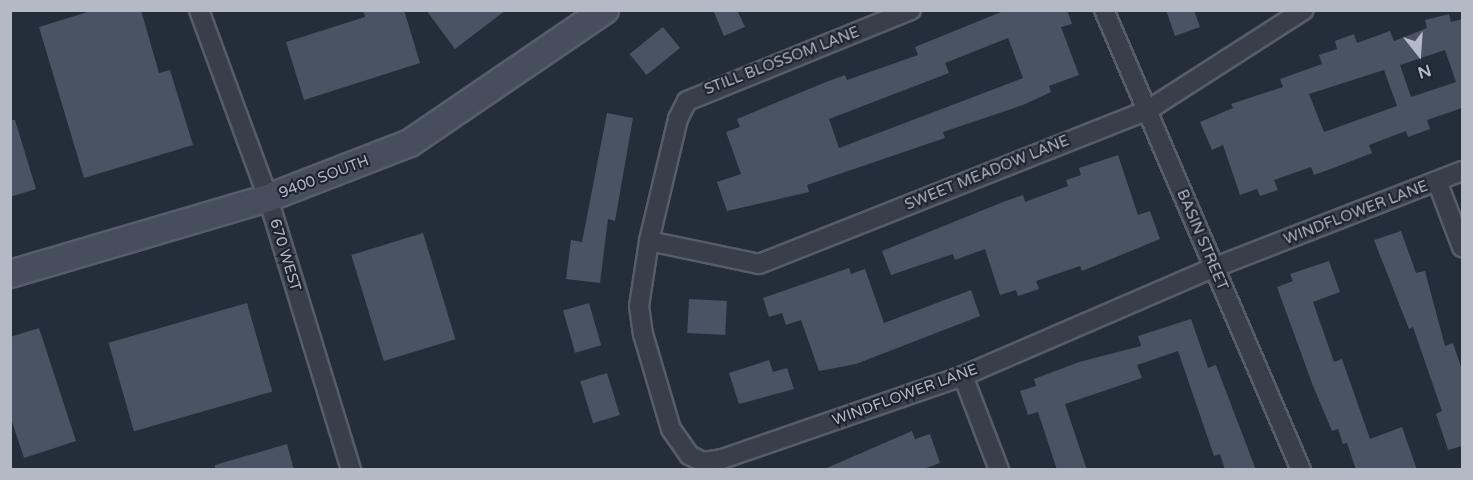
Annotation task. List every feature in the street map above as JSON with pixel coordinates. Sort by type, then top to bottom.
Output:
[{"type":"street","name":"670 WEST","points":[[199,10],[268,198],[351,470]]},
{"type":"street","name":"STILL BLOSSOM LANE","points":[[687,100],[912,10]]},
{"type":"street","name":"BASIN STREET","points":[[1104,10],[1301,470]]},
{"type":"street","name":"SWEET MEADOW LANE","points":[[648,241],[759,264],[1148,110],[1304,10]]},
{"type":"street","name":"9400 SOUTH","points":[[10,274],[268,198],[410,143],[593,13]]},
{"type":"street","name":"WINDFLOWER LANE","points":[[687,100],[678,119],[640,279],[643,334],[671,429],[688,456],[703,462],[722,459],[963,376],[1213,268],[1462,171]]},
{"type":"street","points":[[1437,181],[1462,248]]},
{"type":"street","points":[[963,376],[999,470]]},
{"type":"building","points":[[94,10],[141,10],[159,73],[170,70],[193,145],[84,178],[39,27]]},
{"type":"building","points":[[363,10],[404,10],[420,63],[304,100],[286,42],[365,17]]},
{"type":"building","points":[[426,10],[506,10],[455,49]]},
{"type":"building","points":[[713,10],[737,10],[745,27],[724,36]]},
{"type":"building","points":[[1006,10],[1067,10],[1072,24],[1061,27],[1079,75],[1049,86],[1051,92],[1023,105],[943,132],[945,138],[807,185],[809,192],[727,211],[717,182],[741,174],[726,132],[740,127],[737,119],[845,75],[847,80],[918,55],[915,47]],"holes":[[[1008,38],[1023,78],[839,148],[829,119],[949,73],[945,63]]]},
{"type":"building","points":[[1166,10],[1194,10],[1200,27],[1175,36]]},
{"type":"building","points":[[1449,14],[1451,22],[1462,19],[1462,108],[1427,120],[1430,129],[1408,137],[1406,131],[1369,145],[1372,153],[1336,167],[1314,175],[1311,167],[1274,180],[1278,190],[1260,196],[1257,189],[1240,195],[1223,145],[1212,150],[1200,122],[1233,108],[1231,104],[1283,87],[1280,79],[1322,64],[1319,55],[1337,49],[1335,41],[1354,34],[1357,43],[1390,31],[1394,41],[1427,28],[1425,20]],"holes":[[[1445,50],[1456,82],[1411,97],[1400,65]],[[1384,70],[1397,106],[1324,132],[1309,94]]]},
{"type":"building","points":[[663,27],[680,48],[647,75],[630,54]]},
{"type":"building","points":[[607,113],[633,118],[615,221],[608,219],[600,283],[566,279],[571,240],[582,242]]},
{"type":"building","points":[[10,120],[15,120],[36,189],[10,197]]},
{"type":"building","points":[[1118,155],[1138,215],[1150,211],[1160,239],[1082,271],[1080,266],[1036,281],[1039,289],[1018,296],[1016,290],[1000,295],[985,249],[955,260],[953,254],[891,275],[882,251],[1023,195],[1025,202],[1068,186],[1066,180],[1081,175],[1079,168]]},
{"type":"building","points":[[1401,231],[1416,273],[1425,271],[1445,346],[1453,343],[1462,370],[1462,446],[1448,450],[1436,414],[1442,411],[1413,327],[1409,329],[1374,240]]},
{"type":"building","points":[[423,233],[455,339],[384,361],[351,255]]},
{"type":"building","points":[[1329,261],[1340,292],[1313,302],[1334,362],[1342,359],[1370,439],[1402,427],[1417,470],[1356,470],[1347,443],[1343,444],[1338,429],[1332,431],[1313,386],[1277,287],[1293,281],[1290,274]]},
{"type":"building","points":[[849,268],[851,274],[865,269],[884,323],[971,290],[980,316],[856,364],[819,371],[801,320],[786,325],[782,313],[769,317],[763,298]]},
{"type":"building","points":[[689,299],[727,301],[725,335],[687,333]]},
{"type":"building","points":[[247,303],[272,391],[134,431],[109,343]]},
{"type":"building","points":[[589,303],[601,345],[575,353],[563,310]]},
{"type":"building","points":[[1191,319],[1208,368],[1216,365],[1256,470],[1225,470],[1220,454],[1214,456],[1178,351],[1137,365],[1142,378],[1065,404],[1087,470],[1057,470],[1038,412],[1028,415],[1020,391],[1036,386],[1034,379],[1079,362],[1141,346],[1138,336]]},
{"type":"building","points":[[39,328],[76,441],[24,458],[10,416],[10,337]]},
{"type":"building","points":[[769,360],[773,372],[787,368],[794,389],[739,404],[729,373]]},
{"type":"building","points":[[607,373],[620,415],[593,423],[580,381]]},
{"type":"building","points":[[912,431],[915,439],[930,434],[940,463],[921,470],[822,470]]},
{"type":"building","points":[[287,444],[294,470],[215,470],[215,465]]}]
